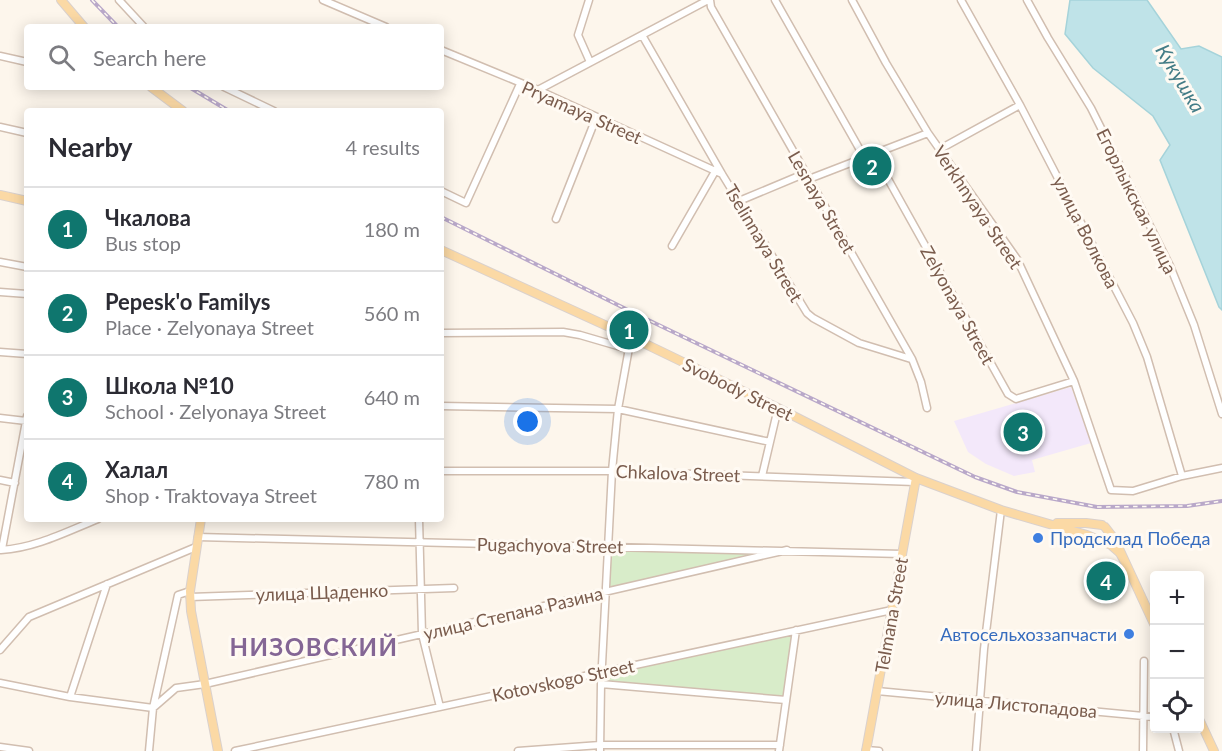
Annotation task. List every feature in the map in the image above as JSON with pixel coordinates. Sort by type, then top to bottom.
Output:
[{"type":"main road","points":[[61,0],[81,24]]},
{"type":"main road","points":[[155,90],[179,108]]},
{"type":"main road","points":[[0,195],[24,200]]},
{"type":"main road","name":"Svobody Street","points":[[444,251],[778,408],[916,480],[1001,510],[1038,520]]},
{"type":"main road","name":"Telmana Street","points":[[866,750],[916,480]]},
{"type":"main road","points":[[1038,520],[1104,526],[1115,540],[1150,614]]},
{"type":"main road","points":[[1038,520],[1099,539],[1116,549],[1125,562]]},
{"type":"main road","points":[[200,522],[190,594],[190,611],[218,751]]},
{"type":"main road","points":[[1099,539],[1094,534],[1094,530],[1097,526],[1104,526]]},
{"type":"main road","points":[[1204,730],[1214,751]]},
{"type":"street","points":[[119,0],[141,24]]},
{"type":"street","points":[[323,0],[379,24]]},
{"type":"street","points":[[589,0],[578,35],[590,62]]},
{"type":"street","points":[[538,90],[709,0]]},
{"type":"street","name":"Lesnaya Street","points":[[709,0],[912,359],[921,382],[927,408]]},
{"type":"street","points":[[775,0],[864,157]]},
{"type":"street","name":"Verkhnyaya Street","points":[[852,0],[928,132],[1017,259],[1074,381],[1111,490],[1133,491],[1182,476]]},
{"type":"street","name":"улица Волкова","points":[[961,0],[1020,105],[1133,323],[1147,357],[1182,476]]},
{"type":"street","name":"Егорлыкская улица","points":[[1027,0],[1047,38],[1091,108],[1170,266],[1194,325],[1222,414]]},
{"type":"street","name":"Tselinnaya Street","points":[[642,35],[719,171],[807,313],[859,343],[912,359]]},
{"type":"street","name":"Pryamaya Street","points":[[444,51],[538,90],[596,118],[719,171]]},
{"type":"street","points":[[0,56],[24,61]]},
{"type":"street","points":[[444,192],[466,203],[520,84]]},
{"type":"street","points":[[230,90],[268,108]]},
{"type":"street","points":[[940,149],[1020,105]]},
{"type":"street","points":[[556,219],[596,118]]},
{"type":"street","points":[[0,127],[24,132]]},
{"type":"street","points":[[739,201],[874,154],[928,132]]},
{"type":"street","name":"Zelyonaya Street","points":[[874,154],[1008,394],[1016,399],[1074,381]]},
{"type":"street","name":"Tselinnaya Street","points":[[672,246],[719,171]]},
{"type":"street","points":[[0,262],[24,266]]},
{"type":"street","points":[[0,292],[24,294]]},
{"type":"street","points":[[444,333],[563,332],[628,349]]},
{"type":"street","points":[[600,748],[612,471],[618,409],[631,338]]},
{"type":"street","points":[[0,352],[24,354]]},
{"type":"street","points":[[444,406],[618,409],[770,442]]},
{"type":"street","points":[[762,476],[778,408]]},
{"type":"street","points":[[0,418],[24,419]]},
{"type":"street","points":[[23,457],[1,550],[42,543],[91,522]]},
{"type":"street","points":[[1182,476],[1222,468]]},
{"type":"street","name":"Chkalova Street","points":[[444,471],[612,471],[916,480]]},
{"type":"street","points":[[0,480],[15,483]]},
{"type":"street","points":[[976,751],[984,648],[1001,510]]},
{"type":"street","points":[[419,522],[422,634],[440,707]]},
{"type":"street","name":"Pugachyova Street","points":[[198,537],[902,554]]},
{"type":"street","points":[[0,650],[29,617],[196,547]]},
{"type":"street","name":"улица Степана Разина","points":[[153,708],[176,688],[205,684],[787,550]]},
{"type":"street","points":[[70,697],[107,584]]},
{"type":"street","name":"улица Щаденко","points":[[190,594],[454,588]]},
{"type":"street","points":[[149,751],[153,708],[178,596],[190,594]]},
{"type":"street","name":"Kotovskogo Street","points":[[235,751],[892,610]]},
{"type":"street","points":[[518,751],[600,748],[780,748],[796,630]]},
{"type":"street","points":[[1143,751],[1144,661]]},
{"type":"street","points":[[0,683],[70,697],[153,708]]},
{"type":"street","name":"Kotovskogo Street","points":[[601,684],[786,700]]},
{"type":"street","name":"улица Листопадова","points":[[877,691],[1150,717]]},
{"type":"street","points":[[1174,733],[1179,751]]},
{"type":"street","points":[[0,747],[29,751]]},
{"type":"street","points":[[866,750],[879,751]]},
{"type":"shaded area","points":[[1071,387],[1091,443],[1032,460],[1035,472],[1014,476],[986,464],[968,452],[954,421]]},
{"type":"green space","points":[[608,544],[787,550],[606,592]]},
{"type":"green space","points":[[796,630],[786,700],[601,684],[602,672]]},
{"type":"water","name":"Кукушка","points":[[1070,0],[1147,0],[1181,49],[1199,46],[1222,57],[1222,310],[1160,160],[1170,145],[1153,116],[1093,68],[1065,34]]},
{"type":"railway","points":[[92,0],[115,24]]},
{"type":"railway","points":[[194,90],[224,108]]},
{"type":"railway","points":[[444,218],[642,317],[975,477],[1017,492],[1097,507],[1187,506],[1222,501]]},
{"type":"place","name":"Pepesk'o Familys","points":[[872,166]]},
{"type":"place","name":"Чкалова","points":[[629,330]]},
{"type":"place","name":"Школа №10","points":[[1023,432]]},
{"type":"place","name":"Продсклад Победа","points":[[1038,538]]},
{"type":"place","name":"Халал","points":[[1106,581]]},
{"type":"place","name":"Автосельхоззапчасти","points":[[1129,634]]},
{"type":"district","name":"НИЗОВСКИЙ","points":[[314,646]]}]
